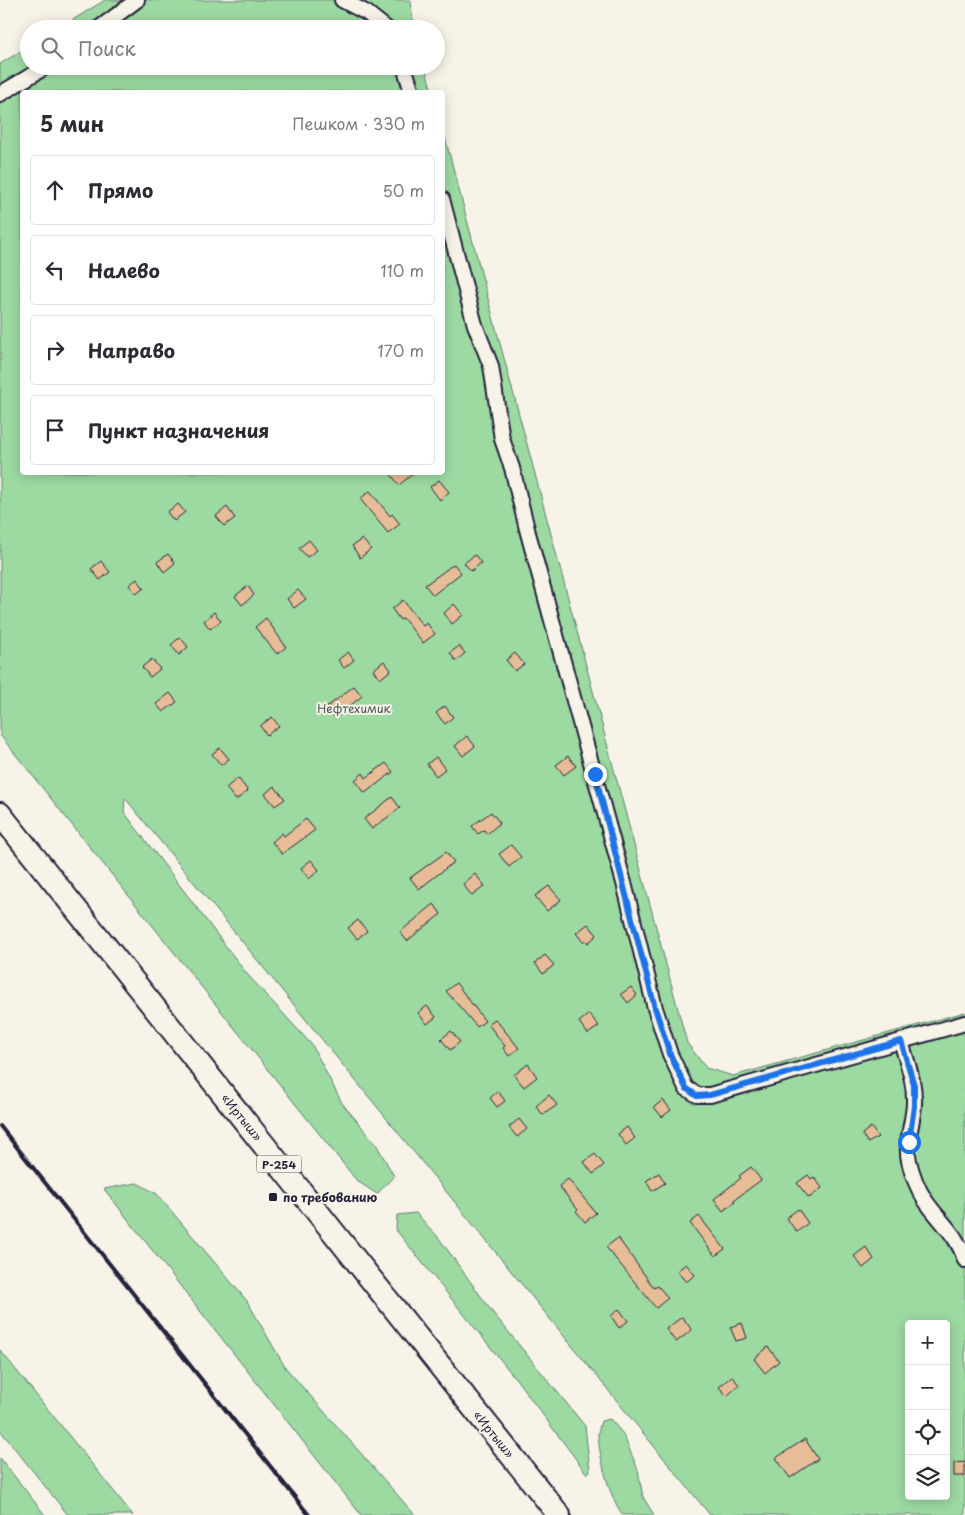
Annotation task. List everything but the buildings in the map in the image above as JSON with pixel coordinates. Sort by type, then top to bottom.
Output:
[{"type":"main road","name":"«Иртыш»","points":[[0,814],[559,1515]]},
{"type":"street","points":[[110,20],[137,0]]},
{"type":"street","points":[[342,0],[376,20]]},
{"type":"street","points":[[0,94],[32,75]]},
{"type":"street","points":[[407,75],[411,90]]},
{"type":"street","points":[[445,210],[475,325],[490,366],[502,439],[512,468],[528,533],[624,882],[655,1008],[670,1054],[686,1088],[697,1096],[710,1095],[965,1023]]},
{"type":"street","points":[[901,1041],[914,1085],[909,1160],[925,1199],[951,1231],[962,1249],[965,1260]]},
{"type":"green space","points":[[105,0],[411,0],[413,20],[73,20]]},
{"type":"green space","name":"Нефтехимик","points":[[20,52],[20,75],[427,75],[431,90],[20,90],[20,475],[445,475],[445,137],[687,1043],[706,1068],[733,1076],[965,1012],[965,1515],[710,1515],[125,798],[124,812],[247,974],[312,1045],[342,1103],[376,1144],[394,1176],[377,1194],[357,1181],[0,735],[0,64]]},
{"type":"green space","points":[[137,1183],[157,1194],[247,1301],[285,1367],[415,1515],[361,1515],[104,1189]]},
{"type":"green space","points":[[416,1213],[438,1237],[493,1313],[585,1426],[590,1471],[587,1474],[516,1379],[396,1230],[397,1215]]},
{"type":"green space","points":[[0,1350],[133,1515],[68,1515],[0,1430]]},
{"type":"green space","points":[[610,1419],[623,1434],[638,1470],[643,1497],[654,1515],[623,1515],[613,1498],[603,1466],[598,1436],[601,1421]]},
{"type":"green space","points":[[0,1458],[45,1515],[0,1515]]},
{"type":"railway","points":[[0,1126],[309,1515]]},
{"type":"place","name":"по требованию","points":[[273,1197]]},
{"type":"route","points":[[595,774],[655,1008],[670,1054],[686,1088],[697,1096],[710,1095],[901,1041],[914,1085],[914,1106],[909,1142]]}]
